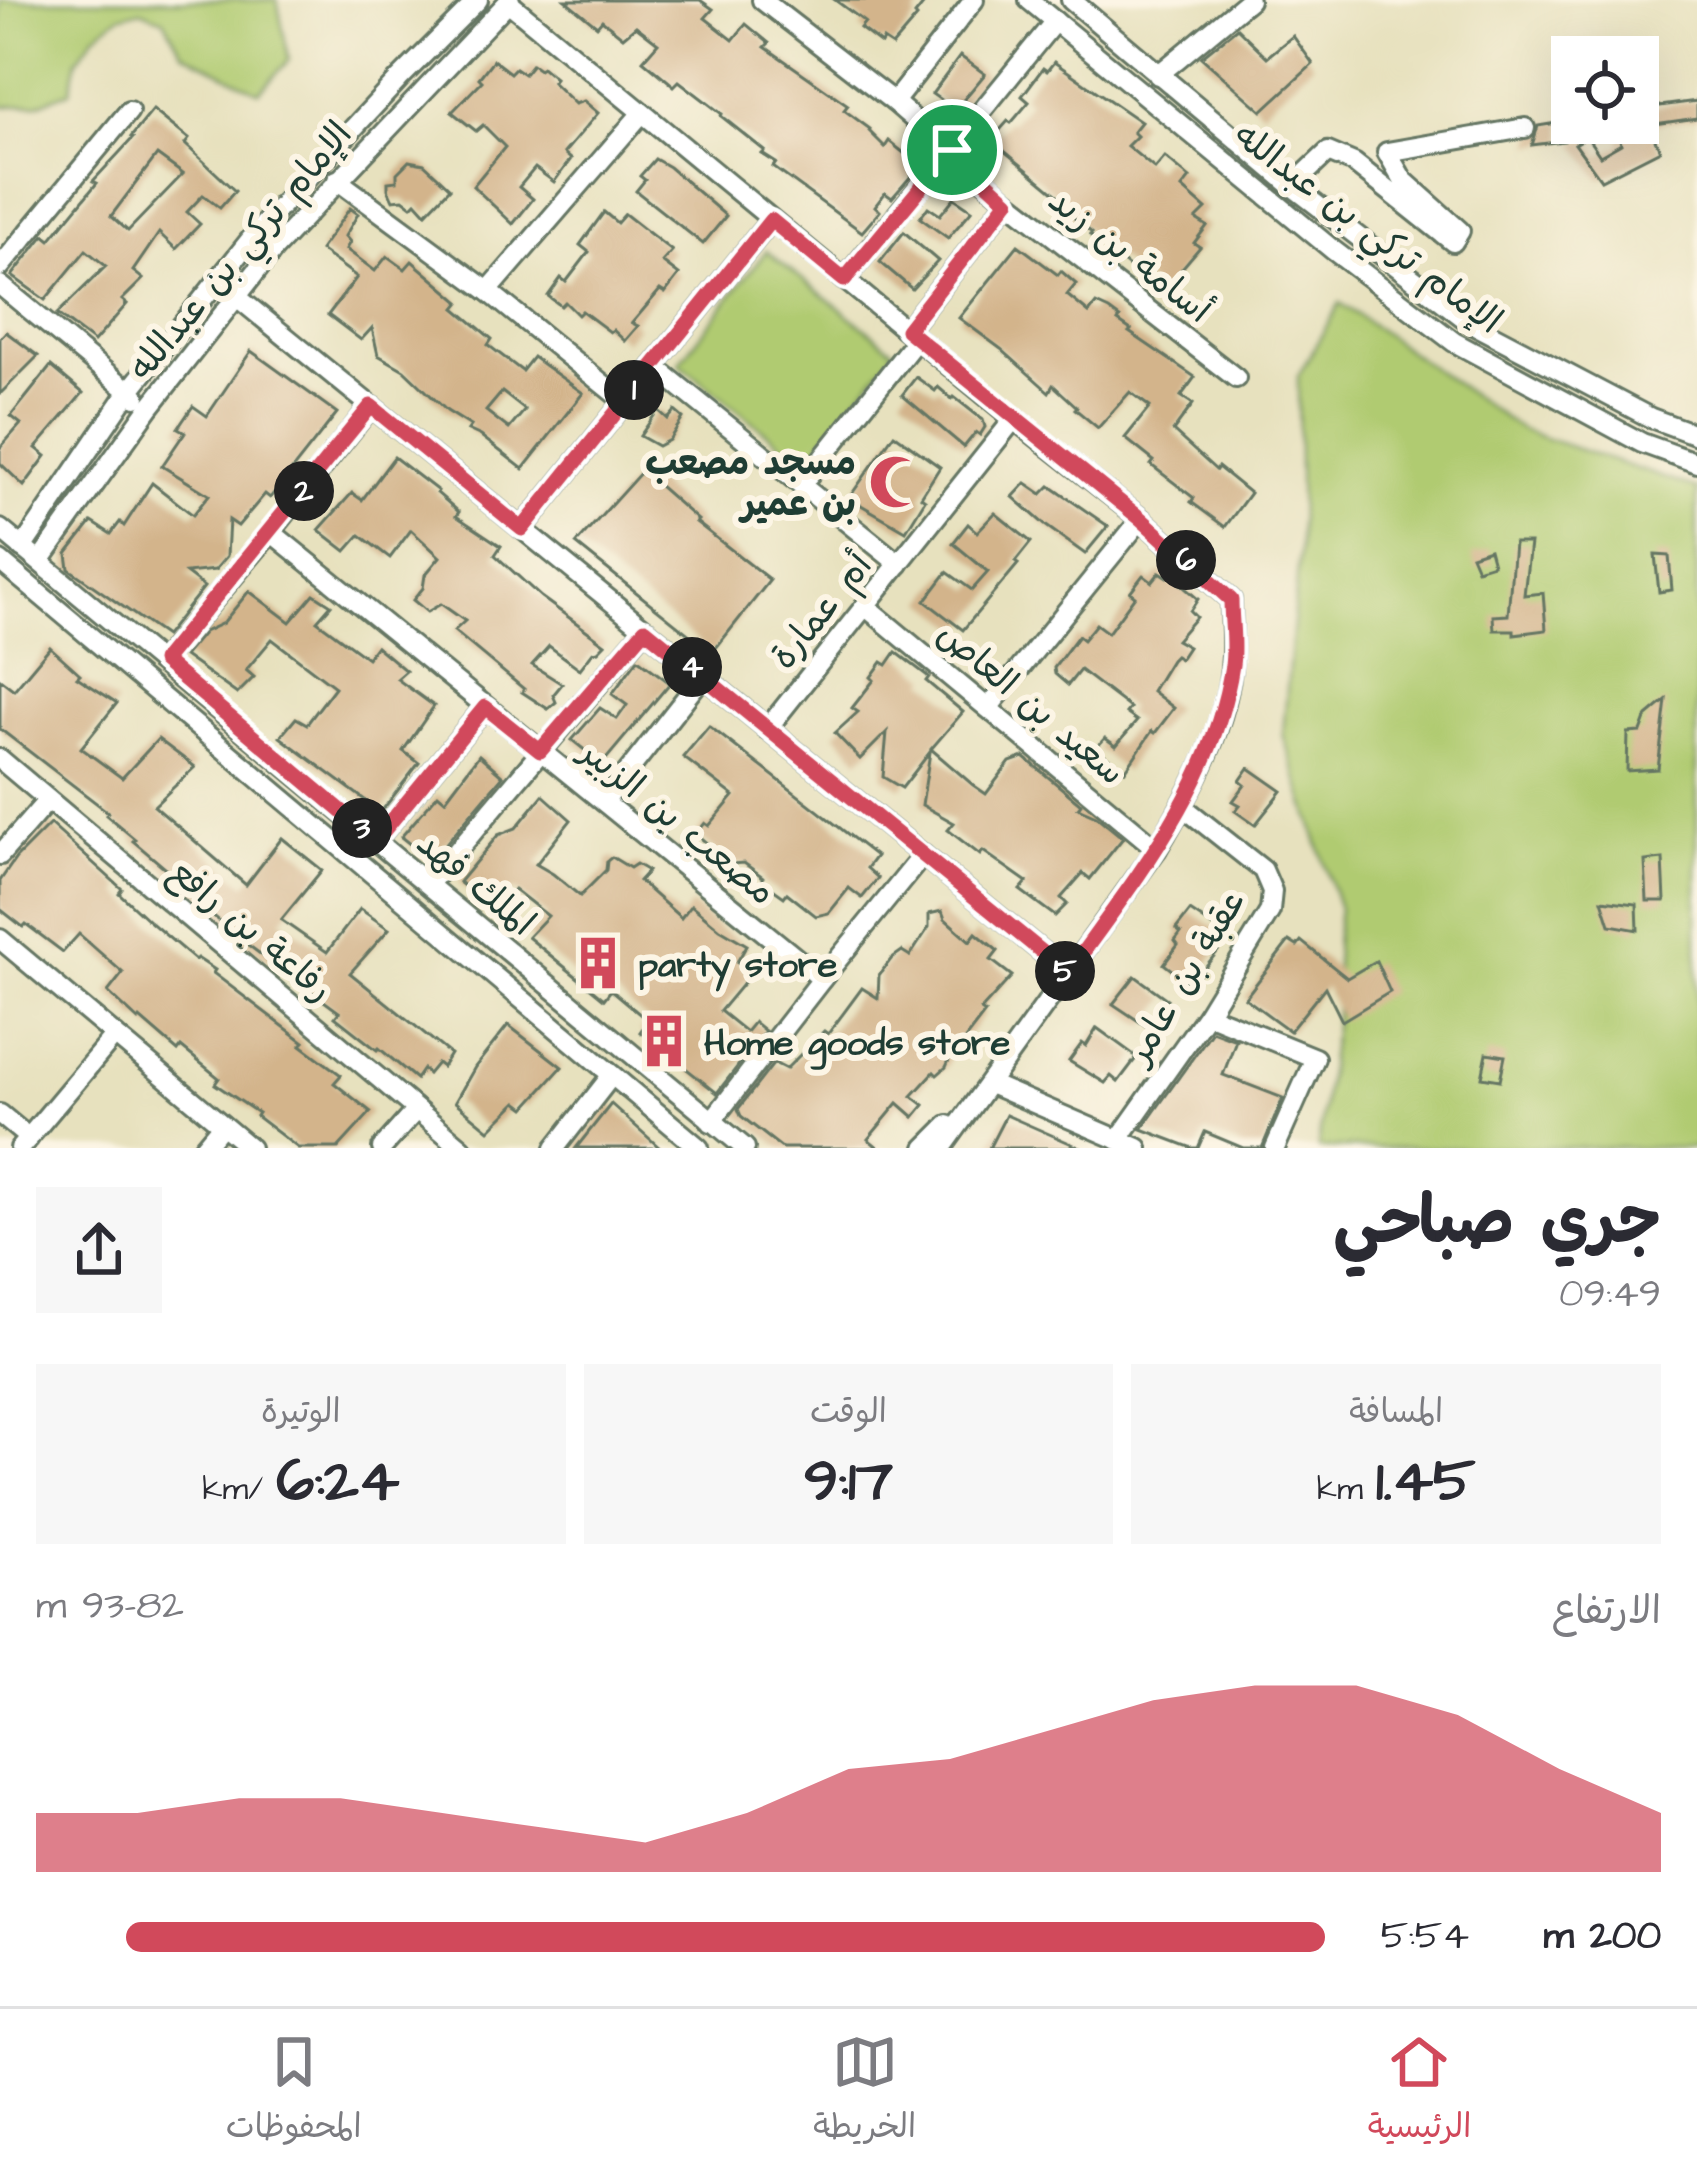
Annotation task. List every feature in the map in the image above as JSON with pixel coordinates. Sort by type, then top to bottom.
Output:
[{"type":"street","name":"الإمام تركي بن عبدالله","points":[[22,548],[129,391],[254,235],[478,0]]},
{"type":"street","name":"أسامة بن زيد","points":[[762,0],[895,102],[1008,201],[1236,378]]},
{"type":"street","points":[[895,102],[974,0]]},
{"type":"street","name":"الإمام تركي بن عبدالله","points":[[1031,0],[1333,250],[1454,342],[1642,442],[1697,463]]},
{"type":"street","name":"الإمام تركي بن عبدالله","points":[[1071,0],[1292,186],[1472,323],[1651,418],[1697,435]]},
{"type":"street","points":[[1158,75],[1249,0]]},
{"type":"street","name":"الإمام تركي بن عبدالله","points":[[40,561],[149,408],[274,248],[509,1]]},
{"type":"street","points":[[509,1],[641,114],[1141,519],[1231,600],[1233,659],[1226,691],[1203,764],[1182,806],[1157,849],[942,1148]]},
{"type":"street","points":[[844,280],[1055,21]]},
{"type":"street","points":[[399,79],[417,96]]},
{"type":"street","points":[[0,267],[129,111]]},
{"type":"street","points":[[488,291],[641,114]]},
{"type":"street","points":[[1292,186],[1328,152],[1354,163],[1453,242],[1460,231],[1403,180],[1387,152],[1525,128]]},
{"type":"street","points":[[337,180],[488,291],[625,402]]},
{"type":"street","points":[[801,485],[1008,201]]},
{"type":"street","points":[[522,529],[771,220]]},
{"type":"street","points":[[0,285],[149,408]]},
{"type":"street","points":[[237,297],[1068,973]]},
{"type":"street","points":[[654,366],[899,565]]},
{"type":"street","points":[[163,661],[371,406]]},
{"type":"street","name":"أم عمارة","points":[[767,729],[1014,419]]},
{"type":"street","points":[[988,708],[1141,519]]},
{"type":"street","name":"الملك فهد","points":[[0,529],[745,1148]]},
{"type":"street","name":"مصعب بن الزبير","points":[[271,532],[822,979]]},
{"type":"street","name":"الملك فهد","points":[[0,561],[699,1148]]},
{"type":"street","name":"سعيد بن العاص","points":[[865,606],[1157,849]]},
{"type":"street","points":[[429,884],[645,629]]},
{"type":"street","points":[[604,802],[703,676]]},
{"type":"street","points":[[376,840],[485,707]]},
{"type":"street","name":"رفاعة بن رافع","points":[[0,759],[462,1148]]},
{"type":"street","points":[[0,855],[47,800]]},
{"type":"street","name":"عقبة بن عامر","points":[[1118,1139],[1207,1014],[1270,911],[1272,891],[1263,870],[1182,806]]},
{"type":"street","points":[[711,1122],[923,856]]},
{"type":"street","points":[[0,939],[250,1148]]},
{"type":"street","points":[[1207,1014],[1315,1058],[1275,1148]]},
{"type":"street","points":[[0,1114],[24,1143],[115,1035]]},
{"type":"street","points":[[555,1148],[612,1076]]},
{"type":"street","points":[[990,1084],[1138,1148]]},
{"type":"street","points":[[925,1148],[990,1084]]},
{"type":"street","points":[[382,1148],[416,1110]]},
{"type":"street","points":[[203,1148],[222,1125]]},
{"type":"green space","points":[[0,0],[277,0],[289,60],[259,92],[182,52],[164,20],[141,10],[119,16],[95,35],[77,60],[70,91],[38,104],[0,107]]},
{"type":"green space","points":[[766,251],[895,351],[805,463],[679,363]]},
{"type":"green space","points":[[1340,303],[1521,430],[1697,489],[1697,1148],[1318,1148],[1338,995],[1335,943],[1339,909],[1283,734],[1300,544],[1298,376]]},
{"type":"building","points":[[565,0],[700,0],[713,9],[705,18],[733,40],[746,24],[769,43],[765,47],[848,105],[844,110],[885,147],[889,141],[920,166],[892,198],[885,193],[875,206],[880,211],[862,232],[773,167],[776,163],[762,154],[765,151],[722,114],[679,81],[674,86],[643,60],[658,43],[636,26],[623,37],[602,20],[597,26]]},
{"type":"building","points":[[835,0],[927,0],[892,46],[883,40],[881,44],[860,28],[865,22]]},
{"type":"building","points":[[1237,28],[1267,57],[1293,36],[1313,64],[1262,111],[1201,57]]},
{"type":"building","points":[[960,56],[985,74],[955,110],[932,94]]},
{"type":"building","points":[[493,60],[510,73],[515,68],[524,74],[532,64],[542,67],[575,104],[584,101],[598,113],[564,153],[571,159],[554,182],[535,168],[519,187],[533,199],[513,224],[473,186],[505,147],[483,125],[476,131],[452,112],[482,81],[479,78]]},
{"type":"building","points":[[1054,62],[1141,122],[1127,146],[1155,169],[1165,157],[1190,178],[1182,188],[1206,209],[1196,219],[1207,226],[1194,243],[1200,247],[1161,293],[1090,235],[1057,203],[1061,198],[991,140],[1029,102],[1022,96],[1043,68],[1047,71]]},
{"type":"building","points":[[1697,101],[1697,118],[1659,123],[1659,106]]},
{"type":"building","points":[[153,110],[189,139],[185,144],[235,191],[220,208],[203,195],[187,212],[200,224],[176,249],[159,233],[133,271],[143,279],[122,300],[127,304],[94,342],[57,314],[106,266],[86,250],[45,300],[12,276],[44,235],[50,240]],"holes":[[[157,155],[183,174],[128,231],[111,216]]]},
{"type":"building","points":[[1551,124],[1551,143],[1532,145],[1538,126]]},
{"type":"building","points":[[1575,144],[1592,144],[1600,156],[1621,144],[1657,144],[1660,150],[1601,180]]},
{"type":"building","points":[[655,159],[726,216],[703,244],[636,191],[645,180],[640,176]]},
{"type":"building","points":[[409,161],[424,164],[450,188],[426,213],[416,202],[412,206],[403,199],[393,200],[388,189],[388,182],[397,181],[397,173]]},
{"type":"building","points":[[954,198],[972,210],[948,238],[920,218],[928,207],[940,215]]},
{"type":"building","points":[[350,208],[358,214],[345,236],[350,242],[346,249],[375,271],[387,256],[405,269],[412,261],[460,302],[455,308],[492,339],[488,345],[522,371],[533,357],[583,393],[523,469],[468,430],[471,426],[447,411],[404,370],[378,355],[372,328],[361,340],[328,315],[357,277],[320,250]],"holes":[[[502,392],[525,410],[509,429],[486,411]]]},
{"type":"building","points":[[604,212],[617,223],[625,214],[672,251],[662,262],[679,275],[632,323],[638,326],[625,341],[582,311],[578,315],[565,302],[561,306],[548,296],[561,278],[566,282],[589,252],[580,245]]},
{"type":"building","points":[[904,232],[938,261],[912,289],[880,262]]},
{"type":"building","points":[[1018,245],[1076,284],[1067,295],[1089,313],[1096,304],[1109,310],[1129,332],[1195,377],[1181,396],[1193,404],[1173,431],[1250,493],[1225,527],[1191,502],[1194,498],[1125,438],[1150,407],[1130,392],[1098,428],[1053,385],[1049,392],[959,318]]},
{"type":"building","points":[[6,332],[38,356],[0,394],[0,338]]},
{"type":"building","points":[[251,351],[337,413],[270,498],[265,494],[238,526],[229,520],[227,556],[215,570],[186,573],[204,587],[165,636],[69,569],[67,554],[92,522],[111,534],[120,522],[124,526],[152,483],[193,515],[209,495],[162,466],[185,432],[178,428],[193,406],[207,416]]},
{"type":"building","points":[[51,366],[83,393],[36,448],[46,456],[24,486],[0,463],[0,448],[21,424],[11,416]]},
{"type":"building","points":[[916,377],[954,397],[983,420],[980,435],[976,432],[964,447],[902,395]]},
{"type":"building","points":[[658,410],[668,419],[675,411],[683,418],[669,440],[658,446],[640,436]]},
{"type":"building","name":"مسجد مصعب بن عمير","points":[[894,434],[940,467],[906,531],[849,498]]},
{"type":"building","points":[[394,457],[438,491],[459,512],[456,516],[501,546],[495,555],[541,597],[605,644],[580,669],[549,646],[532,665],[562,684],[548,709],[454,631],[465,621],[441,604],[427,612],[413,600],[440,557],[411,530],[390,558],[360,535],[346,551],[319,530],[352,493],[362,500]]},
{"type":"building","points":[[642,471],[696,522],[770,580],[712,653],[576,544]]},
{"type":"building","points":[[1026,483],[1042,494],[1050,486],[1108,526],[1085,554],[1013,497]]},
{"type":"building","points":[[995,513],[1031,542],[963,630],[925,601],[947,572],[972,590],[988,572],[953,543],[968,524],[977,532]]},
{"type":"building","points":[[1514,543],[1530,543],[1524,595],[1543,593],[1546,630],[1514,634],[1514,630],[1494,630],[1493,616],[1508,615]]},
{"type":"building","points":[[1489,549],[1493,564],[1477,569],[1471,555]]},
{"type":"building","points":[[1655,555],[1669,556],[1672,590],[1659,592]]},
{"type":"building","points":[[1160,572],[1198,599],[1190,611],[1196,617],[1176,640],[1188,647],[1180,659],[1171,660],[1152,691],[1174,708],[1125,771],[1096,748],[1105,738],[1116,746],[1137,721],[1126,713],[1130,708],[1080,670],[1068,685],[1054,668],[1078,636],[1083,640],[1096,624],[1108,633],[1135,596],[1130,592],[1143,575],[1152,582]]},
{"type":"building","points":[[249,591],[290,622],[314,594],[331,605],[317,621],[367,658],[376,646],[406,671],[397,679],[434,706],[403,751],[419,763],[381,812],[280,737],[296,718],[307,724],[335,687],[272,639],[246,670],[254,677],[237,694],[184,656],[204,632],[223,623]]},
{"type":"building","points":[[50,647],[80,674],[77,677],[117,703],[81,748],[122,778],[158,739],[195,767],[154,806],[246,885],[282,838],[322,870],[281,920],[327,952],[360,909],[389,929],[350,973],[450,1054],[442,1067],[437,1063],[428,1074],[423,1069],[416,1079],[377,1050],[335,1017],[339,1012],[167,877],[171,873],[108,812],[0,729],[0,679],[14,690]]},
{"type":"building","points":[[896,652],[963,712],[931,749],[973,785],[986,794],[1010,762],[1024,757],[1081,804],[1078,808],[1123,838],[1090,879],[1083,873],[1061,898],[1067,904],[1055,916],[1020,890],[1027,882],[983,851],[980,855],[948,830],[954,823],[922,805],[930,752],[902,788],[883,777],[887,732],[860,759],[835,733],[858,712],[852,708],[874,680],[871,677]]},
{"type":"building","points":[[638,659],[670,683],[602,764],[572,740],[600,708],[617,719],[627,705],[612,694]]},
{"type":"building","points":[[1666,700],[1658,769],[1627,771],[1628,733],[1641,732],[1647,716]]},
{"type":"building","points":[[709,726],[876,856],[867,868],[878,878],[862,898],[849,888],[829,913],[816,916],[787,893],[784,897],[763,882],[744,863],[731,864],[696,834],[734,796],[683,757]]},
{"type":"building","points":[[479,755],[503,776],[431,861],[401,837],[438,794],[445,800]]},
{"type":"building","points":[[1249,768],[1282,791],[1255,825],[1235,811],[1240,805],[1233,801],[1245,785],[1240,781]]},
{"type":"building","points":[[543,795],[571,820],[536,864],[580,896],[606,870],[612,857],[630,868],[636,864],[648,871],[639,881],[681,918],[691,905],[747,945],[737,962],[751,974],[720,1011],[746,1032],[754,1022],[765,1031],[717,1093],[640,1032],[648,1021],[611,990],[604,999],[528,937],[548,916],[514,889],[495,912],[459,882],[498,835],[516,828]]},
{"type":"building","points":[[50,824],[122,889],[119,893],[149,921],[341,1075],[334,1083],[371,1112],[338,1148],[298,1148],[215,1084],[219,1078],[181,1047],[178,1051],[108,992],[123,973],[79,934],[63,952],[0,909],[0,881]]},
{"type":"building","points":[[1663,859],[1665,901],[1647,901],[1645,861]]},
{"type":"building","points":[[1602,900],[1637,904],[1638,930],[1610,925]]},
{"type":"building","points":[[942,911],[970,941],[976,933],[998,951],[991,960],[1012,976],[981,1010],[985,1013],[959,1047],[956,1044],[946,1067],[937,1075],[934,1072],[912,1096],[924,1105],[914,1117],[898,1103],[868,1139],[879,1148],[782,1148],[741,1116],[738,1109],[774,1063],[786,1069],[824,1031],[828,1034],[862,988],[878,998],[879,975],[902,951],[910,956],[929,927],[929,914]]},
{"type":"building","points":[[1190,911],[1229,937],[1191,985],[1164,964],[1178,945],[1175,941],[1181,933],[1176,929]]},
{"type":"building","points":[[1289,941],[1297,946],[1301,941],[1347,978],[1376,961],[1390,992],[1342,1021],[1325,987],[1290,1031],[1245,998]]},
{"type":"building","points":[[1135,976],[1167,999],[1146,1026],[1113,1004]]},
{"type":"building","points":[[508,1025],[562,1067],[525,1108],[517,1102],[489,1130],[455,1102]]},
{"type":"building","points":[[1097,1028],[1137,1057],[1118,1082],[1111,1076],[1105,1083],[1069,1061]]},
{"type":"building","points":[[1212,1031],[1236,1040],[1223,1075],[1283,1098],[1262,1148],[1243,1148],[1205,1132],[1198,1148],[1192,1148],[1142,1129]]},
{"type":"building","points":[[1487,1053],[1505,1056],[1500,1080],[1482,1077]]},
{"type":"building","points":[[611,1104],[660,1148],[576,1148]]},
{"type":"building","points":[[1006,1115],[1081,1148],[989,1148]]},
{"type":"place","name":"مسجد مصعب بن عمير","points":[[896,482]]},
{"type":"place","name":"party store","points":[[598,963]]},
{"type":"place","name":"Home goods store","points":[[664,1041]]},
{"type":"route","points":[[952,150],[1008,201],[907,330],[1141,519],[1231,600],[1233,659],[1203,764],[1157,849],[1068,973],[645,629],[540,751],[485,707],[376,840],[163,661],[371,406],[522,529],[771,220],[844,280],[952,150]]}]
